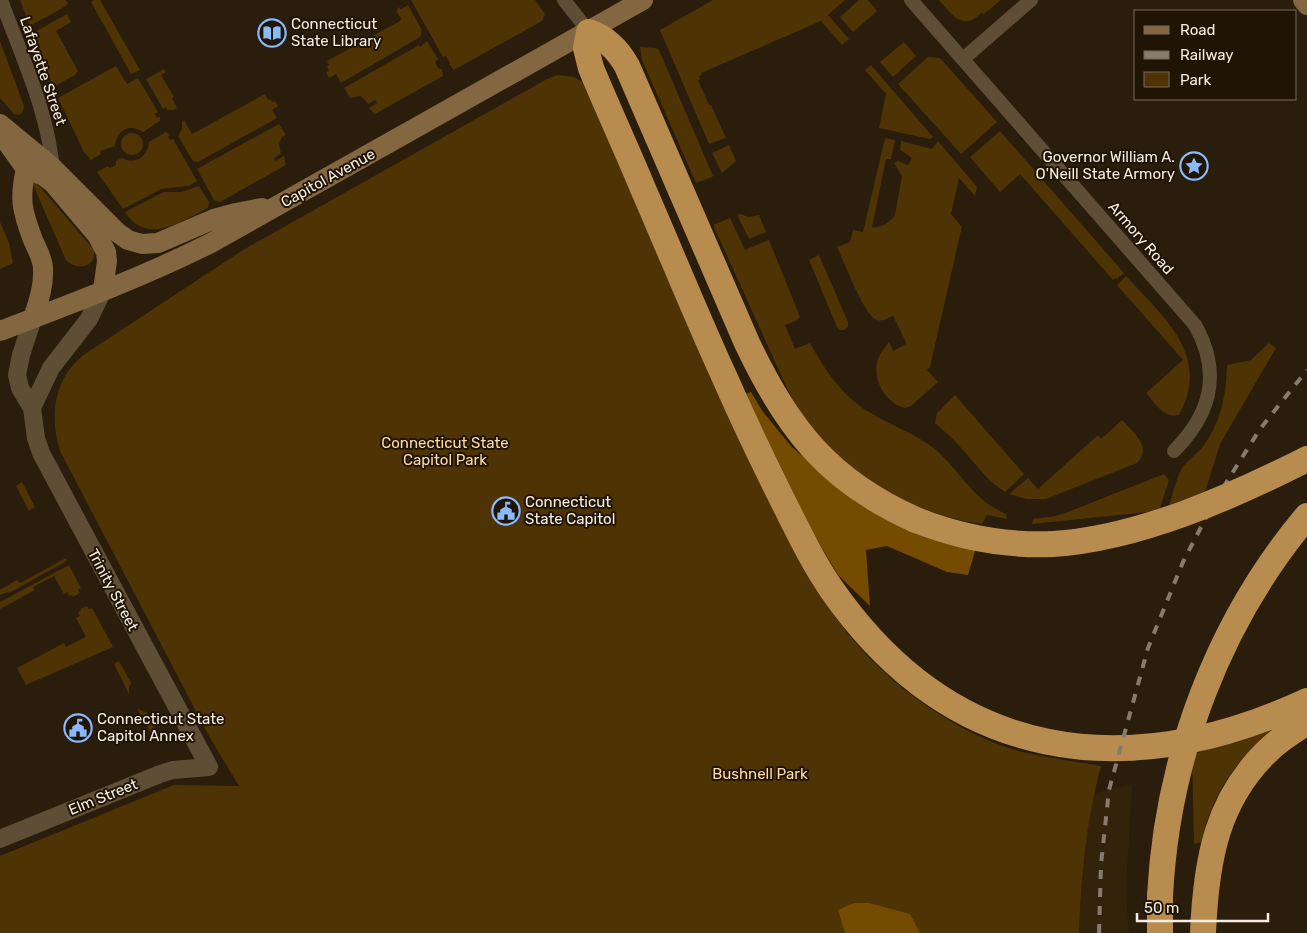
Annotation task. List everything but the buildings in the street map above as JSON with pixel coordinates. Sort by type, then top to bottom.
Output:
[{"type":"highway","points":[[1307,459],[1246,488],[1171,517],[1120,533],[1077,541],[1042,544],[991,540],[952,532],[916,520],[875,499],[837,473],[814,451],[785,414],[764,379],[744,336],[627,66],[620,54],[609,42],[588,32],[586,48],[591,68],[716,359],[769,472],[823,576],[858,623],[890,657],[932,692],[975,718],[1023,736],[1068,746],[1133,748],[1183,742],[1239,728],[1307,701]]},
{"type":"highway","points":[[1160,933],[1160,896],[1165,836],[1182,753],[1201,698],[1250,595],[1277,554],[1307,516]]},
{"type":"highway","points":[[1203,933],[1204,898],[1209,864],[1218,829],[1230,801],[1260,758],[1307,722]]},
{"type":"main road","name":"Capitol Avenue","points":[[0,331],[189,254],[643,0]]},
{"type":"main road","points":[[1302,0],[1307,5]]},
{"type":"main road","points":[[0,124],[53,175],[114,230],[128,240],[142,244],[166,241],[226,215],[278,205]]},
{"type":"main road","points":[[0,132],[26,169],[44,176],[53,175]]},
{"type":"main road","points":[[26,169],[21,190],[22,205],[43,270],[40,295],[33,318]]},
{"type":"main road","points":[[53,175],[93,228],[103,245],[107,261],[102,290]]},
{"type":"street","name":"Lafayette Street","points":[[1,0],[45,121],[53,175]]},
{"type":"street","points":[[564,0],[588,32]]},
{"type":"street","name":"Armory Road","points":[[912,0],[1190,318],[1199,332],[1208,364],[1206,405],[1197,425],[1174,451]]},
{"type":"street","points":[[963,59],[1031,0]]},
{"type":"street","points":[[32,408],[51,368],[89,319],[102,290]]},
{"type":"street","name":"Trinity Street","points":[[33,318],[20,355],[17,375],[20,388],[32,408],[36,438],[46,466],[209,767]]},
{"type":"street","name":"Elm Street","points":[[0,839],[160,774],[179,769],[209,767]]},
{"type":"shaded area","points":[[751,392],[763,412],[791,446],[818,470],[976,548],[968,575],[947,572],[887,546],[866,550],[870,606],[838,575],[813,533],[745,394]]},
{"type":"shaded area","points":[[1132,784],[1126,890],[1129,933],[1079,933],[1082,870],[1092,794]]},
{"type":"shaded area","points":[[854,903],[869,903],[910,914],[920,933],[845,933],[838,910]]},
{"type":"green space","points":[[20,0],[65,0],[68,3],[66,6],[30,26]]},
{"type":"green space","points":[[100,0],[140,70],[131,74],[91,2]]},
{"type":"green space","points":[[411,0],[535,0],[545,14],[542,21],[454,70],[446,56],[443,57]]},
{"type":"green space","points":[[713,0],[845,0],[828,15],[849,39],[842,45],[821,21],[701,73],[702,75],[699,76],[700,79],[698,80],[726,138],[709,144],[660,30]]},
{"type":"green space","points":[[859,0],[868,0],[877,11],[853,32],[840,17]]},
{"type":"green space","points":[[939,0],[1001,0],[984,14],[981,13],[969,21],[963,21],[948,11]]},
{"type":"green space","points":[[408,5],[422,30],[420,37],[341,83],[336,74],[329,78],[326,72],[329,71],[327,61],[400,21],[401,18],[396,11],[398,10],[397,7],[401,9]]},
{"type":"green space","points":[[67,14],[71,22],[56,31],[78,71],[75,75],[53,87],[33,33]]},
{"type":"green space","points":[[0,41],[24,106],[20,115],[14,114],[0,98]]},
{"type":"green space","points":[[427,41],[438,59],[435,62],[439,69],[442,69],[443,76],[375,114],[369,108],[377,103],[375,100],[368,104],[361,96],[350,98],[344,88],[419,45],[420,47]]},
{"type":"green space","points":[[904,42],[916,56],[893,77],[880,62]]},
{"type":"green space","points":[[640,47],[656,48],[659,50],[712,177],[696,183],[642,60]]},
{"type":"green space","points":[[928,57],[940,58],[997,122],[961,154],[898,84]]},
{"type":"green space","points":[[871,65],[933,137],[930,139],[879,128],[886,94],[865,70]]},
{"type":"green space","points":[[116,66],[127,84],[138,78],[158,112],[155,114],[157,118],[160,117],[160,121],[143,132],[133,128],[124,130],[118,136],[115,146],[100,151],[101,154],[91,160],[84,152],[58,98]]},
{"type":"green space","points":[[164,69],[166,72],[161,75],[174,97],[172,98],[177,108],[173,110],[167,110],[166,107],[163,109],[146,79]]},
{"type":"green space","points":[[558,75],[574,77],[585,83],[804,568],[844,629],[885,673],[905,690],[949,721],[996,743],[1019,751],[1101,766],[1085,849],[1079,933],[0,933],[0,856],[174,785],[239,786],[209,736],[60,451],[55,424],[55,411],[57,398],[66,374],[85,354],[243,250],[547,79]]},
{"type":"green space","points":[[265,94],[268,100],[275,101],[278,106],[272,110],[277,118],[198,162],[193,161],[178,136],[184,120],[192,134]]},
{"type":"green space","points":[[279,124],[286,135],[282,137],[279,144],[281,154],[274,158],[275,161],[284,156],[286,165],[220,202],[214,200],[197,169]]},
{"type":"green space","points":[[1000,131],[1124,273],[1117,279],[1113,280],[1020,174],[1000,192],[970,157]]},
{"type":"green space","points":[[166,132],[170,135],[168,136],[170,140],[173,139],[197,181],[189,186],[161,189],[123,209],[97,172],[108,166],[110,168],[116,165],[116,161],[122,158],[132,161],[140,158],[146,152],[149,142]]},
{"type":"green space","points":[[132,133],[140,136],[143,144],[140,152],[132,155],[124,152],[121,144],[124,136]]},
{"type":"green space","points":[[885,138],[895,140],[891,159],[886,159],[872,227],[885,224],[895,215],[902,176],[894,163],[898,161],[908,165],[912,158],[900,150],[901,141],[932,149],[938,141],[977,187],[975,196],[959,178],[951,214],[962,226],[930,367],[927,370],[938,382],[911,406],[905,408],[898,406],[887,397],[879,385],[876,370],[881,352],[889,342],[893,351],[906,344],[906,342],[893,316],[880,320],[870,315],[837,247],[850,242],[853,230],[863,232]]},
{"type":"green space","points":[[729,145],[736,161],[722,173],[712,153]]},
{"type":"green space","points":[[35,181],[94,250],[94,256],[89,264],[75,266],[66,260],[33,185]]},
{"type":"green space","points":[[199,186],[209,202],[208,208],[172,225],[154,229],[145,228],[136,224],[125,212],[164,192],[181,192]]},
{"type":"green space","points":[[737,215],[749,217],[759,215],[766,232],[749,239]]},
{"type":"green space","points":[[730,218],[745,250],[769,240],[800,317],[796,321],[785,325],[795,349],[810,343],[835,382],[859,406],[929,444],[945,458],[976,493],[1006,514],[1007,519],[987,515],[982,524],[955,519],[929,511],[879,487],[834,453],[816,433],[798,408],[787,388],[713,225]]},
{"type":"green space","points":[[0,222],[9,243],[13,263],[0,269]]},
{"type":"green space","points":[[819,255],[848,322],[848,327],[844,330],[840,330],[837,327],[809,260]]},
{"type":"green space","points":[[1126,276],[1168,322],[1179,338],[1186,355],[1190,374],[1188,393],[1179,415],[1169,415],[1164,412],[1146,393],[1183,360],[1117,285]]},
{"type":"green space","points":[[1269,343],[1276,348],[1220,444],[1205,492],[1169,505],[1182,468],[1201,449],[1218,419],[1224,399],[1227,365],[1251,360]]},
{"type":"green space","points":[[955,395],[1024,474],[1005,492],[990,481],[954,440],[935,423],[937,413]]},
{"type":"green space","points":[[1122,420],[1140,440],[1143,451],[1137,463],[1046,499],[1026,499],[1009,494],[1028,478],[1038,489],[1098,435],[1101,439]]},
{"type":"green space","points":[[1164,474],[1169,480],[1160,508],[1148,512],[1032,524],[1033,519],[1056,516],[1068,512]]},
{"type":"green space","points":[[22,482],[35,507],[29,511],[16,486]]},
{"type":"green space","points":[[66,558],[67,561],[9,593],[0,595],[0,590],[17,580],[20,583]]},
{"type":"green space","points":[[69,565],[81,588],[78,590],[80,593],[73,597],[72,595],[69,596],[67,592],[64,594],[54,576],[33,587],[35,590],[0,609],[0,602]]},
{"type":"green space","points":[[87,606],[89,609],[92,608],[113,647],[26,685],[17,668],[64,643],[66,647],[86,637],[76,618],[80,616],[78,612],[81,611],[80,609]]},
{"type":"green space","points":[[119,661],[131,683],[129,694],[114,664]]},
{"type":"green space","points":[[137,708],[146,712],[158,734],[153,737]]},
{"type":"green space","points":[[1282,723],[1249,752],[1232,771],[1216,800],[1201,842],[1194,844],[1192,755]]},
{"type":"railway","points":[[1099,933],[1101,864],[1109,790],[1148,648],[1183,562],[1214,502],[1260,429],[1307,370]]},
{"type":"place","name":"Connecticut State Library","points":[[272,33]]},
{"type":"place","name":"Governor William A. O'Neill State Armory","points":[[1194,166]]},
{"type":"place","name":"Connecticut State Capitol","points":[[506,511]]},
{"type":"place","name":"Connecticut State Capitol Annex","points":[[78,728]]},
{"type":"park label","name":"Connecticut State Capitol Park","points":[[445,452]]},
{"type":"park label","name":"Bushnell Park","points":[[760,774]]}]
